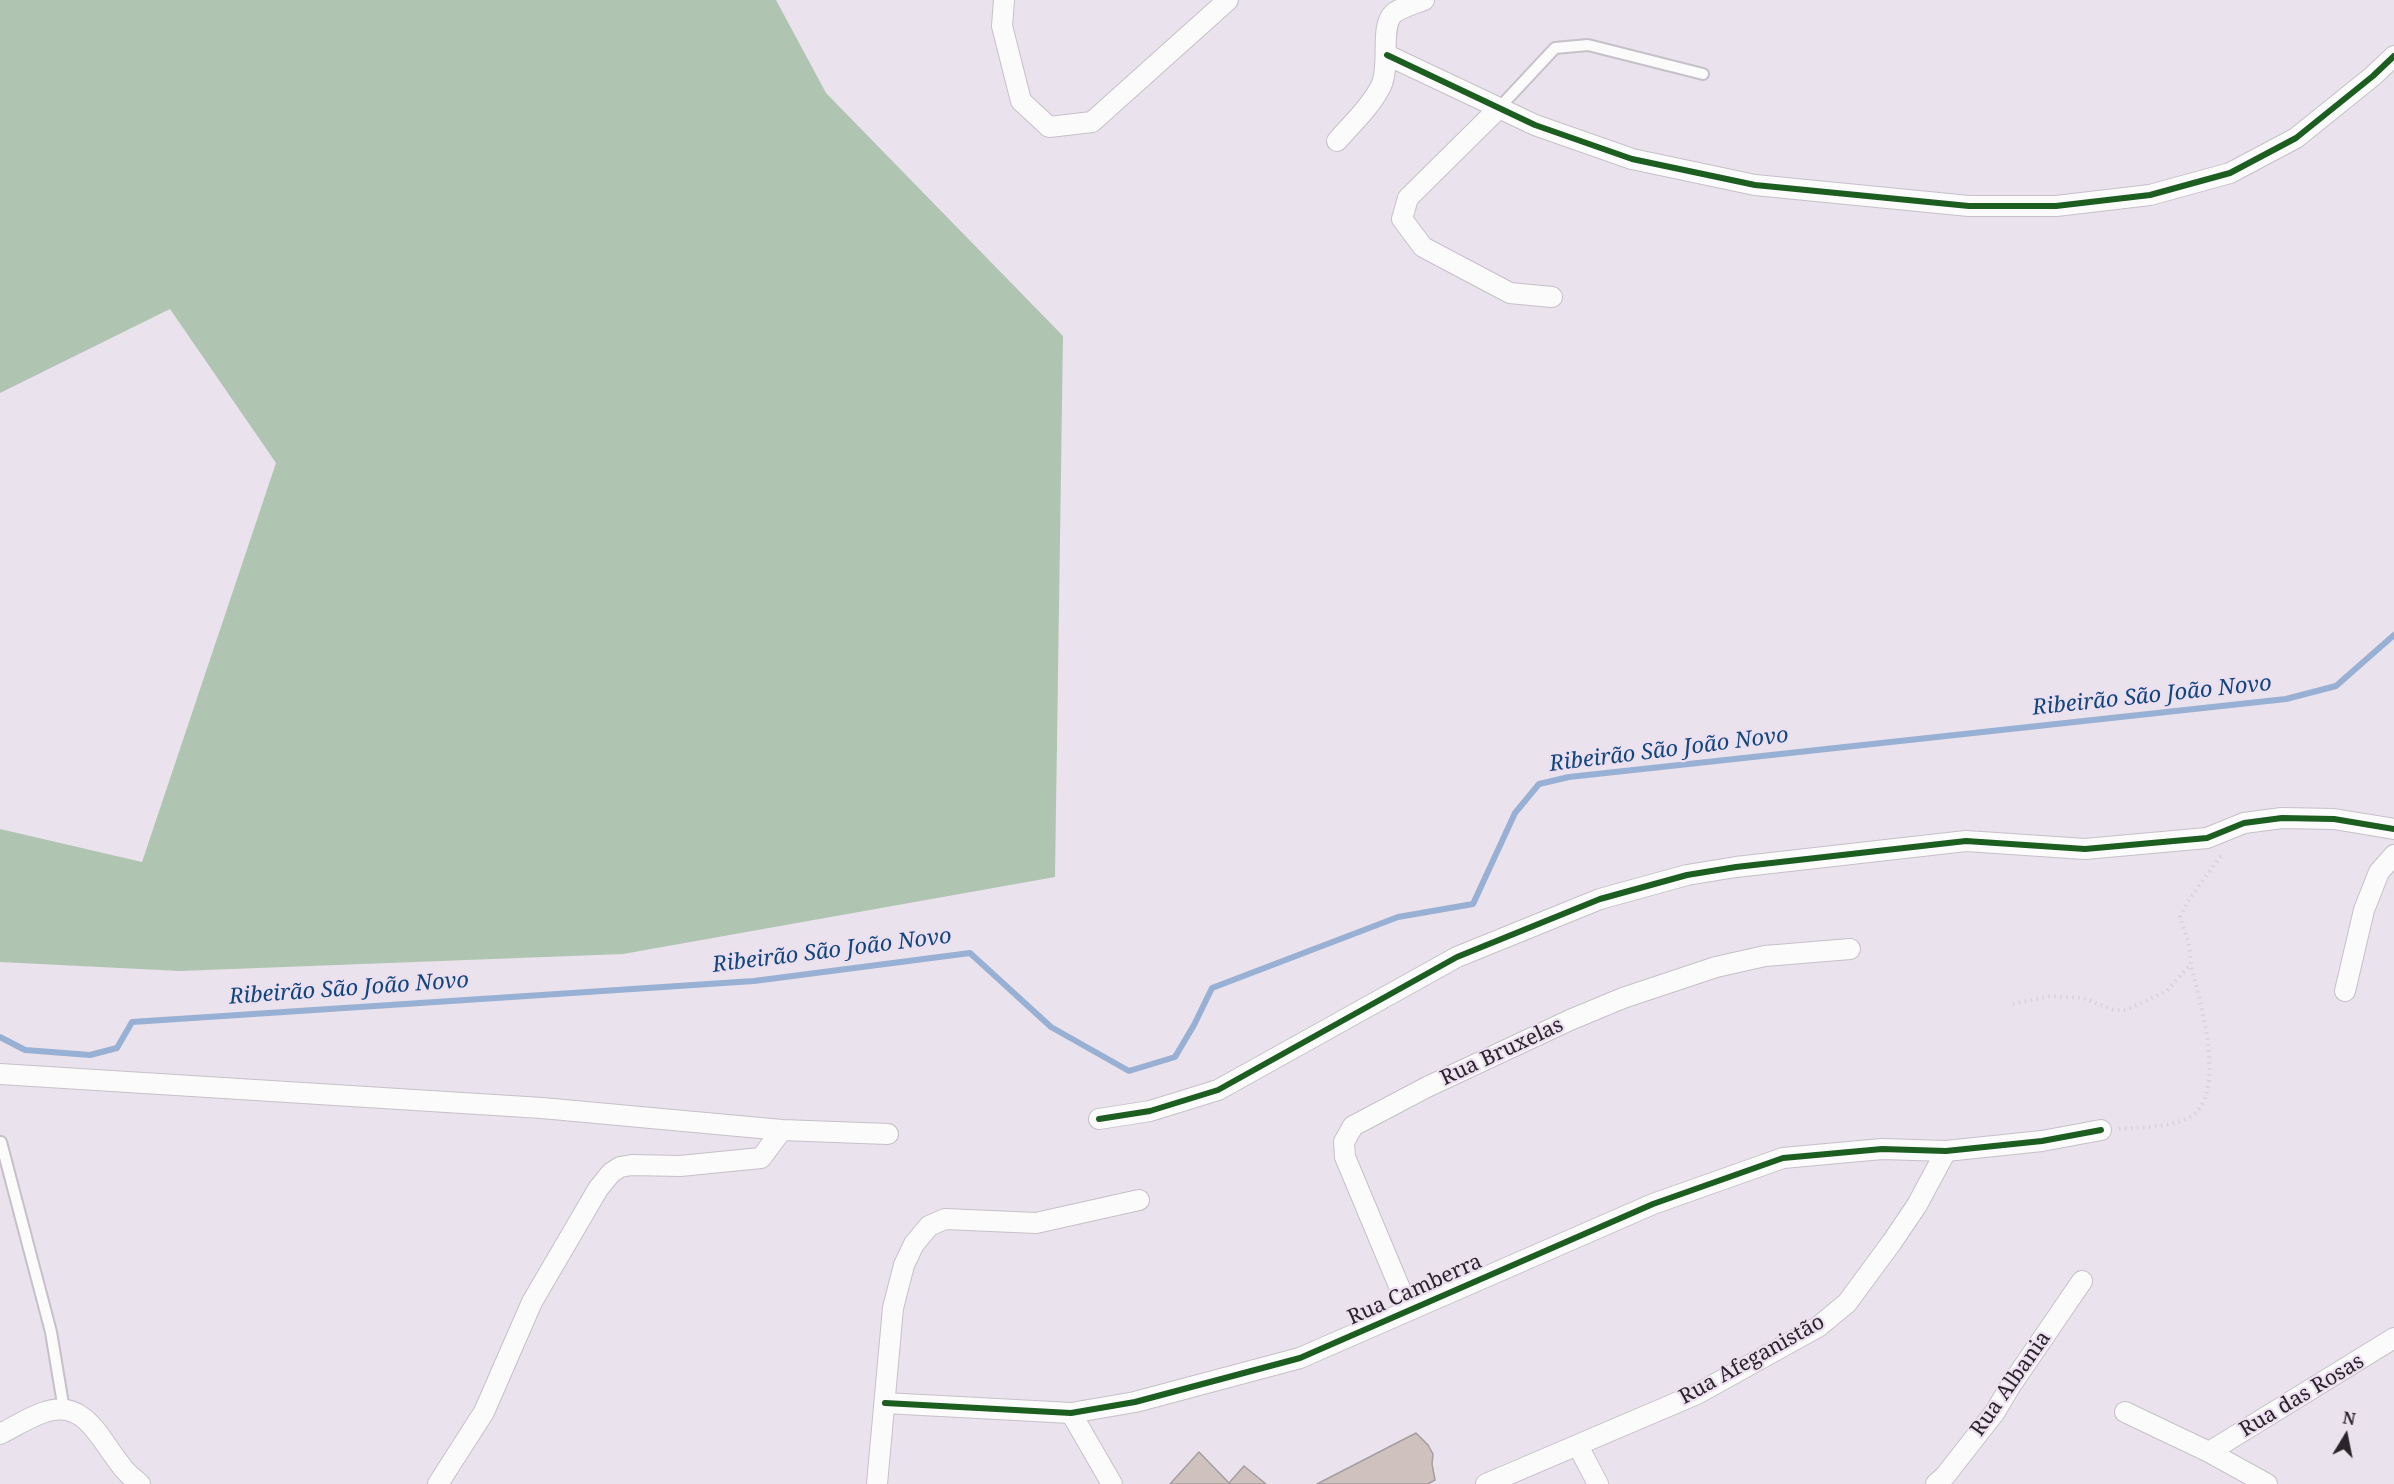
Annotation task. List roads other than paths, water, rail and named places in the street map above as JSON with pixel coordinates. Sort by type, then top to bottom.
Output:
[{"type":"street","points":[[1004,0],[1002,26],[1021,101],[1049,127],[1092,122],[1228,0]]},
{"type":"street","points":[[1337,141],[1373,99],[1382,84],[1387,55],[1386,25],[1393,14],[1424,0]]},
{"type":"street","points":[[1387,55],[1534,125],[1632,159],[1755,185],[1969,206],[2056,206],[2150,195],[2230,174],[2296,138],[2373,76],[2394,56]]},
{"type":"street","points":[[1499,108],[1408,198],[1402,219],[1423,247],[1510,293],[1552,297]]},
{"type":"street","points":[[1099,1119],[1150,1111],[1218,1090],[1457,957],[1600,899],[1687,875],[1736,867],[1966,841],[2085,849],[2207,838],[2244,823],[2282,818],[2334,819],[2394,829]]},
{"type":"street","points":[[2345,991],[2364,910],[2379,872],[2394,855]]},
{"type":"street","name":"Rua Bruxelas","points":[[1409,1310],[1345,1157],[1344,1142],[1353,1126],[1416,1092],[1485,1059],[1570,1020],[1634,995],[1716,967],[1765,956],[1850,949]]},
{"type":"street","points":[[0,1074],[542,1108],[782,1130],[888,1134]]},
{"type":"street","points":[[438,1484],[484,1412],[531,1302],[598,1189],[611,1173],[620,1167],[632,1164],[680,1166],[761,1158],[782,1130]]},
{"type":"street","name":"Rua Camberra","points":[[885,1403],[1071,1413],[1135,1402],[1300,1358],[1653,1204],[1783,1158],[1882,1149],[1946,1150],[2042,1141],[2101,1130]]},
{"type":"street","name":"Rua Afeganistão","points":[[1486,1484],[1697,1394],[1818,1327],[1847,1303],[1892,1242],[1917,1205],[1946,1150]]},
{"type":"street","points":[[877,1484],[893,1308],[901,1276],[914,1244],[929,1226],[945,1220],[1036,1223],[1139,1200]]},
{"type":"street","name":"Rua Albania","points":[[1936,1484],[1945,1476],[1995,1412],[2082,1281]]},
{"type":"street","name":"Rua das Rosas","points":[[2209,1452],[2394,1338]]},
{"type":"street","points":[[0,1434],[43,1412],[64,1410],[80,1414],[92,1424],[121,1466],[140,1484]]},
{"type":"street","points":[[2124,1412],[2209,1452],[2267,1484]]},
{"type":"street","points":[[1071,1413],[1112,1484]]},
{"type":"street","points":[[1578,1446],[1598,1484]]},
{"type":"lane","points":[[1499,108],[1555,48],[1588,45],[1703,74]]},
{"type":"lane","points":[[1,1142],[51,1332],[64,1410]]},
{"type":"waterway","name":"Ribeirão São João Novo","points":[[0,1037],[25,1050],[90,1055],[117,1048],[132,1022],[754,981],[970,953],[1051,1027],[1129,1071],[1175,1057],[1212,988],[1398,917],[1473,904],[1515,813],[1539,784],[1569,777],[2286,699],[2336,686],[2394,635]]}]
